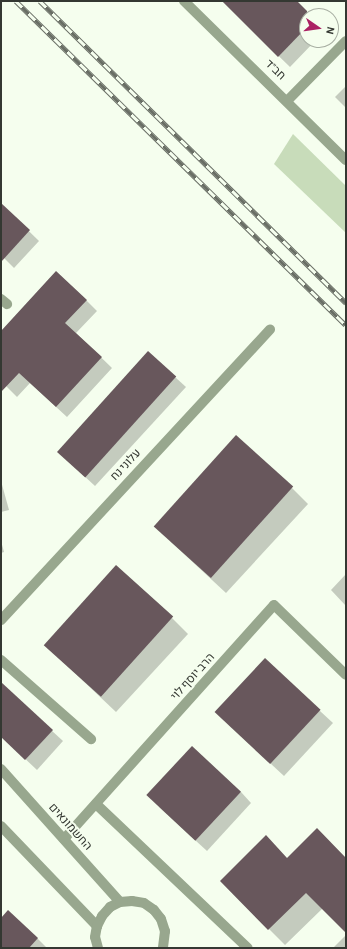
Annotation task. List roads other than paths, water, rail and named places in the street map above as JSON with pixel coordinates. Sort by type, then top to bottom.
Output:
[{"type":"street","name":"חב\"ד","points":[[184,1],[287,100],[346,160]]},
{"type":"street","points":[[287,100],[346,42]]},
{"type":"street","name":"עלוני נח","points":[[1,620],[270,329]]},
{"type":"street","name":"הרב יוסף לוי","points":[[64,839],[274,605],[346,675]]},
{"type":"street","points":[[1,660],[91,739]]},
{"type":"street","name":"החשמונאים","points":[[1,769],[120,902]]},
{"type":"street","points":[[96,804],[248,948]]},
{"type":"street","points":[[1,826],[97,926]]},
{"type":"street","points":[[98,948],[95,937],[97,926],[102,916],[110,908],[120,902],[132,901],[144,903],[154,910],[162,919],[165,931],[166,946]]},
{"type":"railway","points":[[16,1],[346,325]]},
{"type":"railway","points":[[40,1],[346,303]]}]
